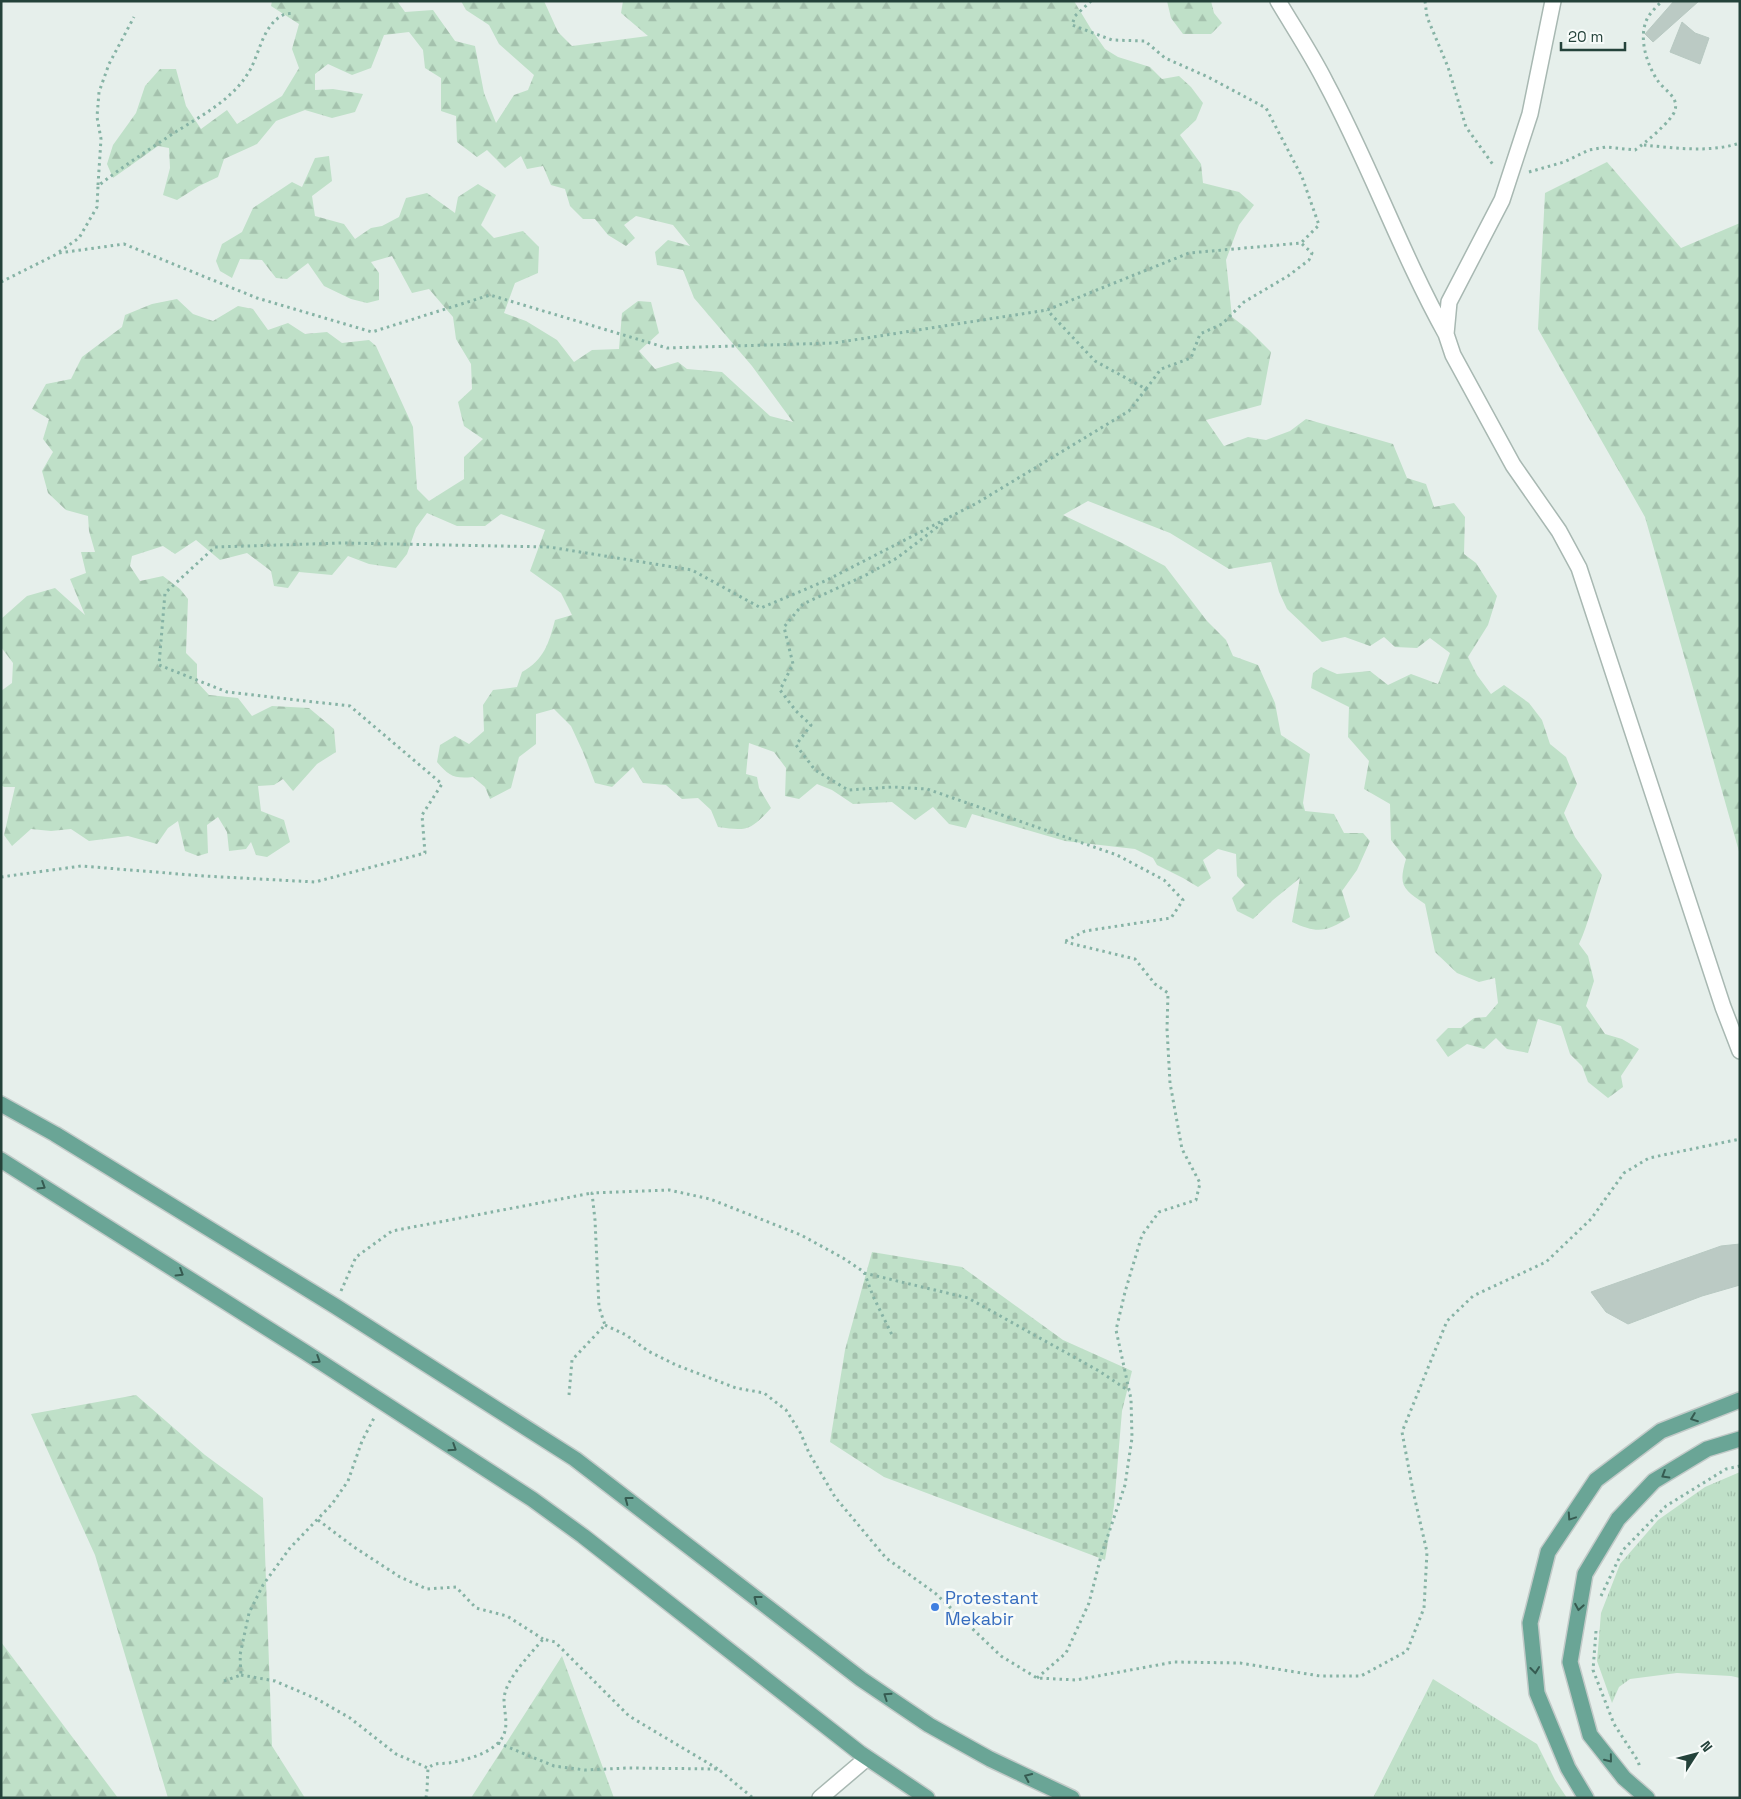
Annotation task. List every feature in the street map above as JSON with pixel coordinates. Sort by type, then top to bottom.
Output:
[{"type":"main road","points":[[1,1104],[64,1139],[335,1306],[575,1459],[862,1679],[929,1725],[990,1759],[1072,1798]]},
{"type":"main road","points":[[1,1160],[532,1499],[583,1536],[867,1758],[927,1798]]},
{"type":"main road","points":[[1586,1798],[1568,1768],[1537,1693],[1530,1623],[1548,1552],[1596,1480],[1661,1431],[1740,1400]]},
{"type":"main road","points":[[1647,1798],[1624,1778],[1590,1735],[1575,1681],[1570,1662],[1585,1574],[1618,1518],[1654,1481],[1707,1449],[1740,1439]]},
{"type":"street","points":[[1278,1],[1326,83],[1381,198],[1423,293],[1446,334],[1453,355],[1512,465],[1560,531],[1579,568],[1723,1006],[1740,1051]]},
{"type":"street","points":[[1446,334],[1449,302],[1502,200],[1530,114],[1553,1]]},
{"type":"street","points":[[820,1798],[867,1758]]},
{"type":"path","points":[[59,253],[124,244],[257,298],[372,332],[490,295],[667,348],[834,343],[1047,310],[1189,253],[1301,243],[1319,225],[1302,176],[1266,108],[1208,77],[1165,58],[1145,41],[1112,40],[1072,25],[1075,16],[1091,1]]},
{"type":"path","points":[[1425,1],[1427,17],[1448,67],[1466,127],[1500,174],[1509,178],[1564,162],[1589,150],[1606,147],[1635,150],[1665,124],[1676,111],[1676,103],[1659,82],[1652,69],[1643,39],[1647,19],[1662,1]]},
{"type":"path","points":[[98,186],[147,150],[215,108],[234,91],[250,71],[268,28],[283,14],[294,13]]},
{"type":"path","points":[[1,282],[59,253],[79,238],[96,207],[101,139],[97,116],[99,92],[108,64],[134,17]]},
{"type":"path","points":[[1643,145],[1726,148],[1740,143]]},
{"type":"path","points":[[1,877],[81,866],[204,876],[315,882],[425,853],[422,815],[442,784],[350,706],[227,692],[159,665],[165,593],[215,547],[342,543],[549,547],[692,570],[761,608],[825,581],[977,503],[1129,411],[1161,369],[1191,358],[1200,334],[1222,324],[1244,302],[1288,276],[1309,260],[1312,254],[1301,243]]},
{"type":"path","points":[[1047,310],[1095,361],[1146,389]]},
{"type":"path","points":[[957,513],[897,558],[868,574],[803,604],[784,626],[793,664],[780,690],[796,711],[811,725],[796,745],[815,770],[848,790],[893,787],[927,789],[1117,855],[1164,880],[1183,900],[1171,918],[1085,932],[1064,942],[1135,958],[1155,984],[1168,993],[1167,1029],[1170,1083],[1182,1149],[1200,1183],[1196,1200],[1158,1212],[1142,1236],[1116,1330],[1130,1390],[1132,1438],[1125,1485],[1101,1556],[1089,1603],[1066,1653],[1037,1678]]},
{"type":"path","points":[[592,1193],[598,1307],[605,1324],[626,1335],[648,1351],[676,1365],[736,1388],[764,1393],[779,1404],[786,1410],[800,1432],[809,1452],[835,1497],[886,1558],[935,1593],[1001,1656],[1037,1678],[1076,1680],[1174,1662],[1240,1663],[1320,1676],[1361,1676],[1407,1651],[1424,1608],[1426,1552],[1402,1432],[1447,1320],[1473,1296],[1546,1262],[1591,1220],[1624,1173],[1649,1158],[1740,1139]]},
{"type":"path","points":[[335,1306],[356,1258],[392,1231],[592,1193],[669,1190],[710,1199],[801,1235],[864,1272],[968,1298],[1130,1390]]},
{"type":"path","points":[[864,1272],[873,1296],[893,1337]]},
{"type":"path","points":[[569,1395],[572,1360],[605,1324]]},
{"type":"path","points":[[241,1674],[240,1655],[249,1613],[263,1585],[290,1548],[332,1504],[348,1481],[362,1441],[376,1414],[385,1404]]},
{"type":"path","points":[[1597,1603],[1622,1550],[1666,1506],[1726,1469],[1740,1466]]},
{"type":"path","points":[[318,1520],[354,1547],[400,1577],[427,1589],[456,1587],[476,1608],[507,1616],[543,1639],[555,1642],[629,1716],[718,1769],[754,1798]]},
{"type":"path","points":[[1596,1622],[1593,1670],[1614,1724],[1638,1761],[1641,1770]]},
{"type":"path","points":[[428,1768],[435,1763],[462,1760],[481,1753],[498,1743],[506,1731],[504,1698],[512,1678],[543,1639]]},
{"type":"path","points":[[224,1682],[241,1674],[276,1681],[317,1699],[350,1718],[396,1754],[428,1768]]},
{"type":"path","points":[[498,1743],[554,1766],[577,1769],[718,1769]]},
{"type":"path","points":[[426,1798],[428,1768]]},
{"type":"green space","points":[[272,1],[397,1],[405,12],[433,10],[455,41],[475,46],[484,93],[496,123],[514,95],[528,90],[534,75],[499,44],[489,25],[466,10],[461,1],[544,1],[558,32],[572,46],[648,36],[621,13],[623,1],[1074,1],[1105,49],[1118,57],[1150,67],[1162,79],[1179,76],[1191,87],[1203,103],[1196,120],[1180,135],[1201,164],[1203,183],[1239,192],[1254,205],[1239,225],[1226,260],[1232,317],[1249,330],[1271,352],[1261,405],[1206,420],[1224,446],[1248,437],[1266,440],[1290,431],[1306,419],[1393,444],[1407,478],[1426,484],[1434,507],[1454,503],[1465,517],[1464,554],[1476,563],[1497,596],[1488,625],[1468,657],[1477,675],[1491,694],[1504,685],[1529,703],[1542,720],[1550,744],[1566,757],[1577,784],[1564,813],[1575,837],[1602,875],[1589,919],[1579,944],[1588,956],[1594,981],[1586,1006],[1605,1034],[1622,1039],[1639,1049],[1621,1076],[1623,1087],[1608,1098],[1588,1082],[1582,1066],[1570,1054],[1561,1026],[1538,1019],[1528,1053],[1507,1049],[1496,1038],[1484,1049],[1467,1044],[1448,1057],[1436,1040],[1448,1028],[1461,1028],[1474,1018],[1486,1017],[1498,1003],[1495,978],[1479,982],[1457,973],[1435,952],[1425,904],[1404,886],[1402,875],[1406,859],[1391,840],[1390,804],[1364,789],[1369,761],[1348,737],[1349,707],[1311,688],[1313,673],[1321,667],[1337,674],[1370,671],[1388,685],[1411,674],[1438,684],[1450,653],[1430,638],[1417,648],[1395,647],[1384,637],[1370,646],[1345,637],[1322,642],[1287,609],[1279,592],[1271,562],[1229,569],[1170,533],[1088,501],[1063,515],[1165,566],[1207,621],[1226,640],[1233,656],[1258,665],[1275,703],[1281,735],[1310,754],[1303,803],[1305,811],[1334,814],[1344,833],[1363,833],[1370,841],[1357,870],[1342,891],[1350,917],[1322,930],[1315,930],[1292,922],[1300,878],[1253,919],[1237,911],[1232,898],[1245,885],[1237,876],[1236,854],[1218,849],[1203,860],[1211,878],[1198,887],[1157,865],[1153,858],[1135,849],[1065,841],[972,814],[966,828],[949,824],[933,807],[915,820],[892,802],[853,804],[832,790],[817,784],[799,799],[785,796],[786,768],[774,752],[749,743],[746,774],[757,777],[759,788],[771,808],[748,828],[718,827],[711,810],[698,798],[682,799],[666,785],[643,783],[633,767],[612,787],[595,783],[571,726],[554,709],[536,714],[536,744],[519,757],[511,788],[490,799],[485,787],[473,777],[452,776],[441,767],[437,762],[440,745],[455,736],[469,744],[484,731],[483,705],[493,690],[517,687],[522,672],[541,656],[555,620],[572,615],[561,593],[530,571],[545,530],[501,514],[485,526],[457,526],[427,513],[416,528],[407,554],[396,568],[369,564],[348,556],[332,575],[299,572],[288,588],[274,586],[271,571],[247,553],[220,560],[196,540],[175,554],[163,546],[132,556],[130,566],[140,581],[163,576],[180,589],[188,599],[186,653],[197,664],[197,682],[209,695],[238,698],[252,716],[272,706],[309,708],[334,729],[336,752],[317,764],[293,791],[283,779],[274,785],[258,786],[261,811],[284,820],[290,842],[267,857],[256,855],[251,842],[246,849],[229,851],[227,832],[218,817],[207,825],[208,853],[198,856],[185,851],[178,821],[168,828],[157,844],[128,836],[89,841],[71,829],[51,831],[31,829],[12,846],[4,835],[15,787],[4,787],[1,785],[1,691],[12,683],[13,663],[1,647],[1,619],[27,596],[55,588],[85,615],[70,579],[86,573],[81,552],[95,552],[89,531],[88,516],[66,510],[48,493],[42,471],[53,452],[43,439],[49,419],[32,409],[46,384],[71,379],[82,357],[122,327],[125,315],[152,304],[177,299],[193,314],[213,321],[238,306],[253,309],[268,330],[288,323],[305,334],[327,332],[342,343],[369,340],[376,346],[413,427],[417,489],[429,501],[464,479],[464,457],[483,439],[464,426],[458,402],[472,389],[471,364],[456,339],[453,317],[429,289],[412,293],[392,256],[371,262],[379,273],[379,300],[367,303],[351,299],[324,286],[308,263],[287,279],[276,278],[262,260],[240,259],[232,278],[220,271],[216,261],[222,244],[242,232],[253,208],[292,182],[302,187],[315,158],[329,156],[332,181],[312,196],[315,216],[344,224],[355,239],[371,228],[382,226],[399,217],[406,198],[427,193],[455,213],[458,197],[478,184],[496,195],[481,225],[494,238],[523,231],[539,247],[538,273],[515,283],[504,313],[526,321],[557,340],[574,362],[592,350],[619,349],[622,313],[638,301],[651,302],[659,333],[639,351],[655,369],[678,362],[687,369],[722,372],[770,416],[793,422],[752,366],[694,298],[683,270],[657,265],[655,252],[668,240],[690,246],[673,225],[636,216],[624,225],[635,238],[626,246],[608,235],[595,219],[583,219],[570,206],[565,189],[551,185],[543,166],[527,169],[521,156],[505,168],[487,150],[477,157],[457,142],[456,116],[441,111],[441,78],[425,68],[423,50],[409,32],[384,35],[371,68],[352,75],[328,64],[315,74],[315,90],[333,89],[363,94],[355,112],[332,118],[305,110],[276,121],[257,144],[224,159],[218,177],[177,200],[163,195],[170,168],[169,148],[158,146],[113,178],[107,164],[113,145],[136,113],[145,86],[160,69],[176,69],[186,106],[201,129],[227,110],[237,124],[282,96],[299,68],[292,49],[299,24],[271,6]]},
{"type":"green space","points":[[1167,1],[1211,1],[1214,13],[1222,23],[1211,34],[1183,34],[1171,18]]},
{"type":"green space","points":[[1607,162],[1681,248],[1740,223],[1740,855],[1645,517],[1538,329],[1545,193]]},
{"type":"green space","points":[[872,1252],[962,1267],[1063,1340],[1132,1371],[1122,1411],[1114,1506],[1105,1560],[884,1477],[830,1442],[845,1350]]},
{"type":"green space","points":[[136,1395],[205,1455],[263,1498],[272,1746],[305,1798],[168,1798],[95,1555],[31,1414]]},
{"type":"green space","points":[[1740,1472],[1740,1678],[1677,1673],[1630,1679],[1619,1687],[1612,1703],[1597,1661],[1601,1613],[1620,1564],[1658,1520],[1705,1487]]},
{"type":"green space","points":[[1,1642],[118,1798],[1,1798]]},
{"type":"green space","points":[[562,1656],[614,1798],[471,1798]]},
{"type":"green space","points":[[1433,1679],[1537,1744],[1555,1780],[1567,1798],[1373,1798]]},
{"type":"building","points":[[1674,1],[1699,1],[1653,42],[1645,34]]},
{"type":"building","points":[[1682,22],[1695,33],[1709,38],[1700,64],[1670,52]]},
{"type":"building","points":[[1740,1244],[1740,1285],[1702,1296],[1628,1324],[1606,1312],[1591,1292],[1721,1246]]},
{"type":"place","name":"Protestant Mekabir","points":[[935,1607]]}]
